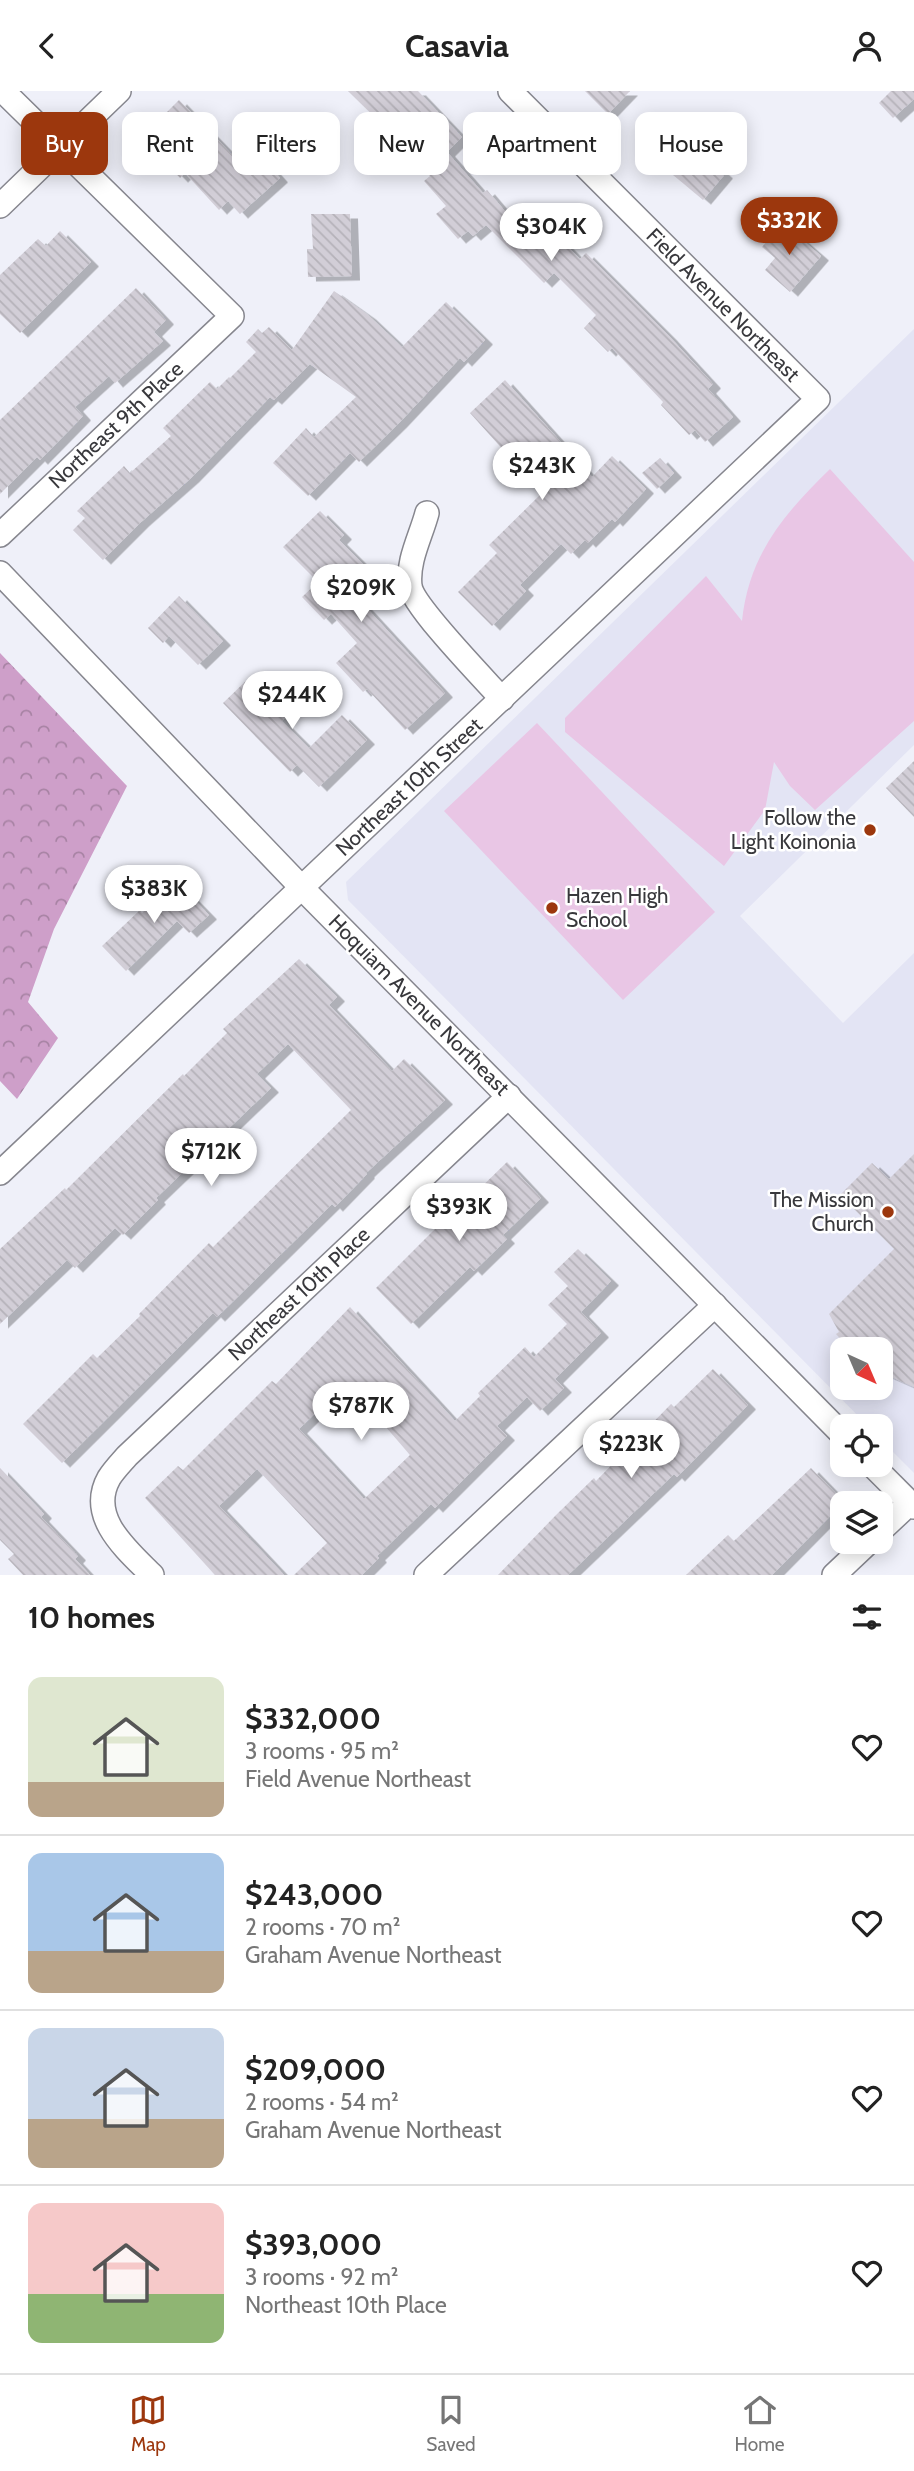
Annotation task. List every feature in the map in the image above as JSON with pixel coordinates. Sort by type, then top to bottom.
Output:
[{"type":"street","points":[[3,91],[24,112]]},
{"type":"street","points":[[98,112],[120,91]]},
{"type":"street","name":"Field Avenue Northeast","points":[[510,91],[818,399]]},
{"type":"street","points":[[0,206],[32,175]]},
{"type":"street","name":"Northeast 9th Place","points":[[0,535],[232,316],[88,175]]},
{"type":"street","name":"Northeast 10th Street","points":[[0,1173],[818,399]]},
{"type":"street","points":[[427,513],[412,557],[410,588],[428,617],[502,699]]},
{"type":"street","name":"Hoquiam Avenue Northeast","points":[[0,573],[302,888],[830,1422]]},
{"type":"street","name":"Northeast 10th Place","points":[[152,1575],[119,1542],[106,1520],[102,1501],[108,1479],[127,1456],[509,1096]]},
{"type":"street","points":[[426,1575],[715,1305]]},
{"type":"street","points":[[884,1477],[912,1505],[893,1520]]},
{"type":"street","points":[[834,1575],[856,1554]]},
{"type":"shaded area","name":"Hazen High School","points":[[914,329],[914,745],[740,916],[843,1023],[914,953],[914,1473],[893,1452],[893,1414],[856,1414],[842,1400],[893,1400],[893,1337],[830,1337],[830,1388],[348,900],[346,882]]},
{"type":"shaded area","points":[[830,469],[914,562],[914,721],[815,810],[790,786],[774,762],[765,810],[724,866],[565,732],[565,718],[706,576],[742,621],[752,575],[771,537],[798,502]]},
{"type":"shaded area","points":[[537,723],[715,912],[623,1000],[444,811]]},
{"type":"green space","points":[[0,653],[127,786],[54,929],[28,1002],[58,1038],[17,1099],[0,1081]]},
{"type":"building","points":[[348,91],[418,91],[438,112],[369,112]]},
{"type":"building","points":[[585,91],[630,91],[610,112],[606,112]]},
{"type":"building","points":[[891,91],[914,91],[914,99],[893,118],[879,103]]},
{"type":"building","points":[[179,100],[191,112],[167,112]]},
{"type":"building","points":[[449,123],[462,137],[449,150]]},
{"type":"building","points":[[218,140],[232,155],[232,175],[277,175],[280,178],[240,214],[228,201],[219,210],[187,175],[218,175]]},
{"type":"building","points":[[449,154],[463,170],[463,175],[467,175],[483,193],[487,190],[524,234],[539,218],[580,259],[586,253],[713,384],[708,389],[733,417],[705,442],[695,430],[689,435],[661,405],[663,402],[612,348],[608,352],[584,328],[596,315],[554,273],[544,283],[486,225],[473,236],[468,231],[458,239],[436,214],[446,206],[424,181],[430,176],[449,175]]},
{"type":"building","points":[[673,175],[724,175],[703,200]]},
{"type":"building","points":[[311,214],[350,214],[352,276],[308,277],[307,249],[313,249]]},
{"type":"building","points":[[783,223],[821,256],[790,292],[765,270],[775,258],[762,247]]},
{"type":"building","points":[[60,231],[91,262],[20,333],[0,314],[0,275],[38,239],[46,246]]},
{"type":"building","points":[[136,288],[166,320],[154,332],[163,341],[115,383],[109,376],[75,407],[83,416],[40,460],[37,457],[0,494],[0,420]]},
{"type":"building","points":[[334,291],[368,315],[402,347],[446,302],[485,340],[464,362],[460,358],[359,462],[350,453],[308,496],[273,463],[306,428],[314,437],[356,397],[310,364],[274,400],[270,397],[191,478],[103,560],[73,530],[85,518],[77,511],[124,466],[130,473],[171,436],[163,428],[210,382],[217,389],[256,352],[246,342],[258,329],[262,333],[269,327],[292,350]]},
{"type":"building","points":[[505,380],[592,477],[612,456],[646,489],[615,522],[612,519],[588,543],[585,540],[571,554],[561,544],[520,585],[526,591],[492,626],[458,592],[497,553],[489,545],[542,493],[470,413]]},
{"type":"building","points":[[660,458],[674,473],[657,489],[642,473]]},
{"type":"building","points":[[320,511],[344,535],[339,540],[372,573],[360,585],[371,596],[363,604],[445,693],[405,730],[367,689],[363,692],[336,663],[357,643],[331,614],[324,620],[302,597],[318,582],[283,547]]},
{"type":"building","points":[[179,596],[223,641],[198,665],[169,636],[163,643],[148,628]]},
{"type":"building","points":[[249,678],[262,691],[274,678],[300,703],[282,721],[309,748],[342,715],[367,740],[319,787],[297,765],[290,772],[223,703]]},
{"type":"building","points":[[914,761],[914,817],[886,788]]},
{"type":"building","points":[[176,881],[209,915],[189,933],[177,921],[126,971],[102,946]]},
{"type":"building","points":[[299,959],[337,997],[329,1005],[392,1071],[404,1059],[445,1100],[366,1173],[335,1207],[332,1204],[217,1317],[213,1313],[62,1463],[23,1424],[93,1354],[97,1358],[209,1243],[213,1247],[351,1110],[288,1044],[257,1074],[271,1088],[156,1198],[158,1200],[123,1235],[115,1228],[75,1268],[67,1260],[0,1324],[0,1249],[65,1188],[66,1190],[183,1074],[184,1076],[227,1033],[223,1029]]},
{"type":"building","points":[[914,1154],[914,1387],[893,1378],[893,1337],[839,1337],[836,1334],[839,1332],[829,1314],[894,1249],[840,1195],[872,1163],[889,1179]]},
{"type":"building","points":[[507,1162],[541,1198],[503,1235],[507,1239],[474,1271],[470,1267],[411,1324],[376,1288],[466,1198],[468,1200]]},
{"type":"building","points":[[578,1249],[611,1281],[581,1312],[601,1333],[555,1379],[564,1388],[540,1411],[527,1397],[497,1426],[507,1436],[435,1508],[431,1504],[377,1556],[379,1558],[362,1575],[294,1575],[327,1543],[257,1469],[219,1506],[284,1575],[215,1575],[145,1498],[178,1466],[183,1470],[272,1381],[276,1384],[350,1307],[455,1421],[480,1396],[478,1393],[525,1347],[534,1357],[567,1324],[548,1305],[568,1286],[554,1272]],"holes":[[[347,1382],[410,1455],[364,1499],[299,1429]]]},
{"type":"building","points":[[713,1369],[748,1405],[677,1477],[674,1474],[568,1575],[498,1575],[671,1404],[674,1407]]},
{"type":"building","points":[[0,1468],[44,1514],[41,1517],[78,1556],[75,1559],[90,1575],[23,1575],[8,1559],[14,1554],[0,1540]]},
{"type":"building","points":[[811,1468],[833,1491],[830,1491],[830,1516],[772,1575],[686,1575],[728,1535],[734,1541]]},
{"type":"place","name":"Follow the Light Koinonia","points":[[870,830]]},
{"type":"place","name":"Hazen High School","points":[[552,908]]},
{"type":"place","name":"The Mission Church","points":[[888,1212]]}]
